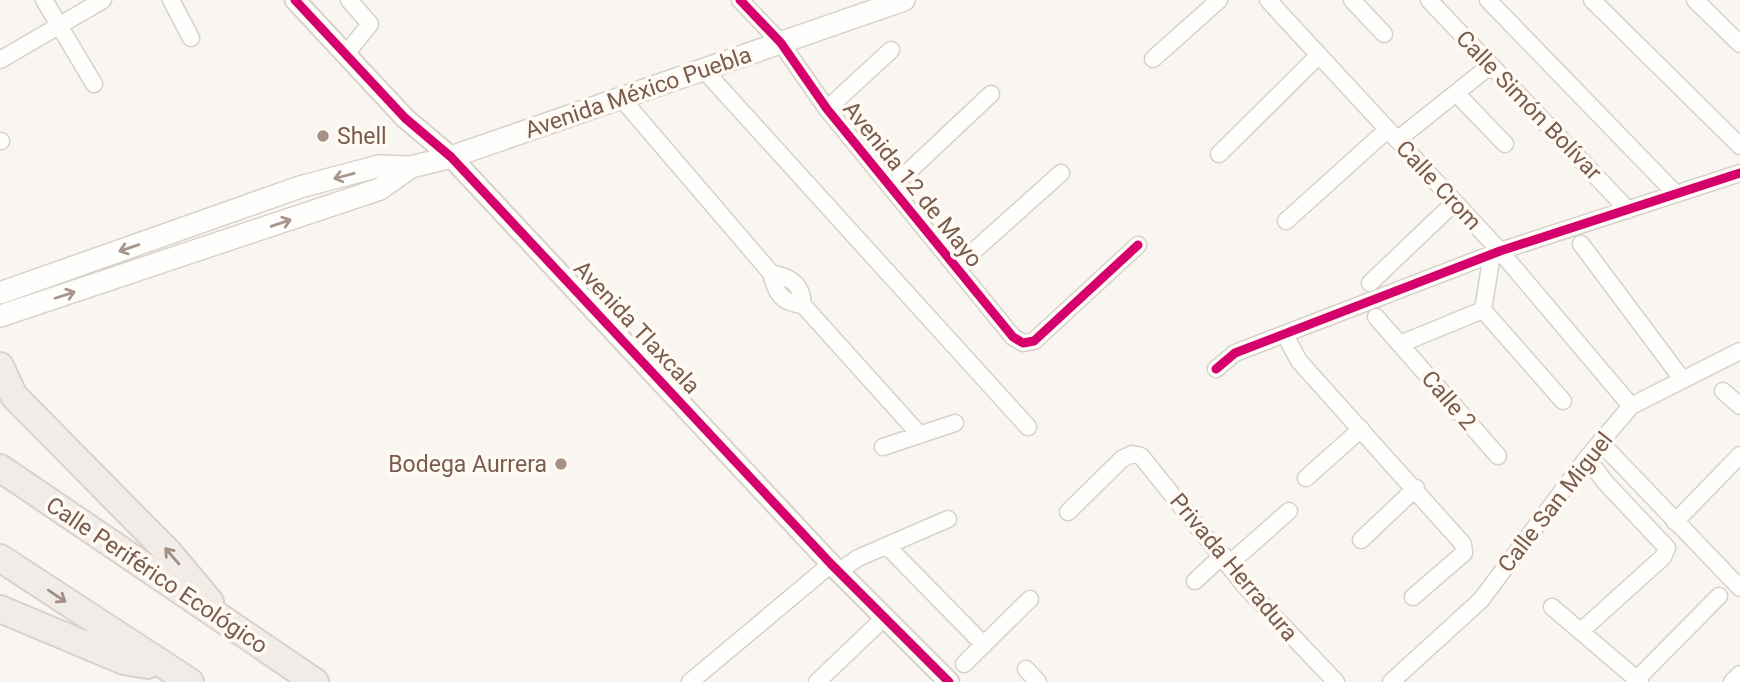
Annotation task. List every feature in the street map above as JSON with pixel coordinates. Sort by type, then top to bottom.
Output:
[{"type":"highway","points":[[0,366],[14,396],[169,553],[231,627]]},
{"type":"highway","name":"Calle Periférico Ecológico","points":[[0,468],[315,682]]},
{"type":"highway","points":[[0,558],[163,667],[190,682]]},
{"type":"highway","points":[[0,609],[124,661],[163,667]]},
{"type":"main road","name":"Avenida México Puebla","points":[[0,293],[300,187],[379,166],[411,167],[450,157],[904,0]]},
{"type":"main road","name":"Avenida México Puebla","points":[[0,316],[380,189],[411,167]]},
{"type":"street","points":[[44,0],[94,84]]},
{"type":"street","points":[[0,60],[103,0]]},
{"type":"street","points":[[171,0],[191,37]]},
{"type":"street","name":"Avenida Tlaxcala","points":[[295,0],[405,118],[450,157],[942,680]]},
{"type":"street","points":[[346,54],[370,24],[349,0]]},
{"type":"street","name":"Avenida 12 de Mayo","points":[[740,0],[781,43],[827,108],[1013,337],[1023,343],[1034,341],[1138,245]]},
{"type":"street","points":[[1153,59],[1219,0]]},
{"type":"street","name":"Calle Crom","points":[[1268,0],[1455,202],[1496,253],[1631,406]]},
{"type":"street","points":[[1352,0],[1384,34]]},
{"type":"street","name":"Calle Simón Bolívar","points":[[1429,0],[1628,209]]},
{"type":"street","points":[[1488,0],[1676,194]]},
{"type":"street","points":[[1592,0],[1740,146]]},
{"type":"street","points":[[1695,0],[1740,44]]},
{"type":"street","points":[[827,108],[891,50]]},
{"type":"street","points":[[1219,154],[1319,55]]},
{"type":"street","points":[[1286,221],[1392,135],[1456,93],[1491,65]]},
{"type":"street","points":[[704,70],[1028,427]]},
{"type":"street","points":[[1456,93],[1505,144]]},
{"type":"street","points":[[891,188],[991,94]]},
{"type":"street","points":[[622,99],[771,273],[795,282],[802,293],[803,305],[920,435]]},
{"type":"street","points":[[956,267],[1061,173]]},
{"type":"street","points":[[1216,369],[1235,353],[1496,253],[1740,173]]},
{"type":"street","points":[[1370,283],[1455,202]]},
{"type":"street","points":[[1581,244],[1682,379]]},
{"type":"street","points":[[1496,253],[1483,310],[1563,401]]},
{"type":"street","name":"Calle 2","points":[[1400,344],[1483,310]]},
{"type":"street","name":"Calle 2","points":[[1376,317],[1499,456]]},
{"type":"street","points":[[1285,335],[1299,361],[1416,488],[1465,549],[1465,554],[1413,597]]},
{"type":"street","name":"Calle San Miguel","points":[[1391,682],[1481,600],[1587,458],[1631,406],[1740,351]]},
{"type":"street","points":[[1723,391],[1740,406]]},
{"type":"street","points":[[883,447],[955,423]]},
{"type":"street","points":[[1306,478],[1361,429]]},
{"type":"street","points":[[1600,442],[1675,522],[1736,578]]},
{"type":"street","name":"Privada Herradura","points":[[1068,512],[1132,454],[1141,456],[1245,586],[1336,682]]},
{"type":"street","points":[[1675,522],[1740,455]]},
{"type":"street","points":[[1581,631],[1663,557],[1667,548],[1605,482],[1587,458]]},
{"type":"street","points":[[1361,540],[1416,488]]},
{"type":"street","points":[[1195,581],[1289,511]]},
{"type":"street","points":[[690,682],[835,567],[888,547],[948,519]]},
{"type":"street","points":[[888,547],[984,645]]},
{"type":"street","points":[[1552,607],[1638,681],[1719,596]]},
{"type":"street","points":[[964,664],[1030,598]]},
{"type":"street","points":[[817,682],[884,618]]},
{"type":"street","points":[[1026,669],[1038,682]]},
{"type":"street","points":[[1732,682],[1740,674]]},
{"type":"cycle path","points":[[295,0],[405,118],[451,157],[831,564],[949,682]]},
{"type":"cycle path","points":[[740,0],[781,43],[827,109],[1013,337],[1023,343],[1034,341],[1138,245]]},
{"type":"cycle path","points":[[1216,369],[1235,353],[1500,251],[1740,173]]},
{"type":"place","name":"Shell","points":[[323,136]]},
{"type":"place","name":"Bodega Aurrera","points":[[561,464]]}]
